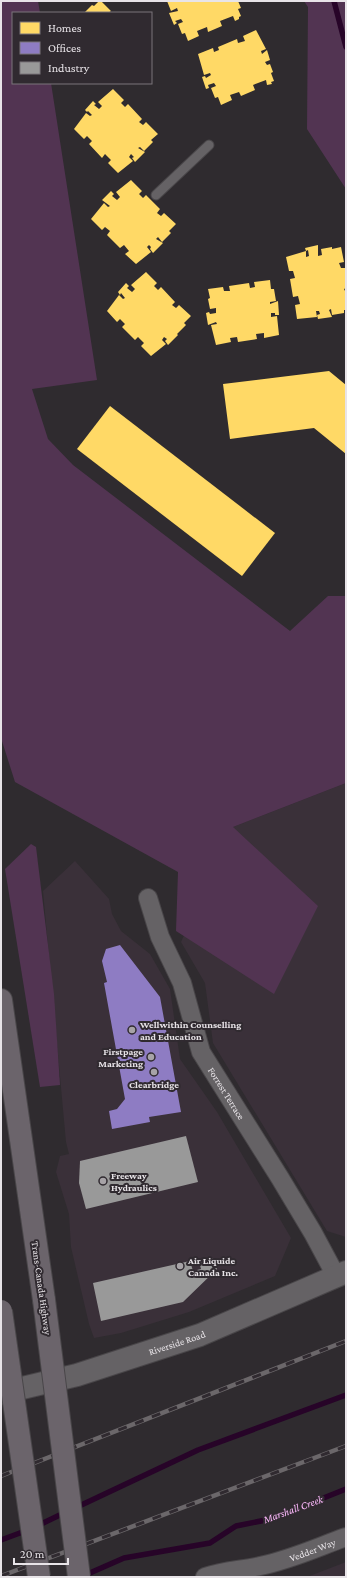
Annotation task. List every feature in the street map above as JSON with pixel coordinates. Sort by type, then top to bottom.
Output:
[{"type":"highway","name":"Trans-Canada Highway","points":[[1,1000],[44,1300],[79,1577]]},
{"type":"highway","points":[[1,1311],[39,1577]]},
{"type":"street","name":"Forrest Terrace","points":[[148,898],[160,937],[182,983],[201,1052],[341,1274]]},
{"type":"street","name":"Riverside Road","points":[[1,1393],[77,1375],[200,1335],[341,1274]]},
{"type":"street","name":"Vedder Way","points":[[205,1577],[279,1561],[346,1537]]},
{"type":"lane","points":[[156,195],[209,145]]},
{"type":"shaded area","points":[[1,1],[38,1],[40,12],[12,12],[12,84],[51,84],[97,380],[32,389],[48,439],[73,465],[290,631],[328,596],[346,596],[346,783],[233,827],[318,906],[274,994],[176,931],[178,872],[15,782],[1,738]]},
{"type":"shaded area","points":[[304,1],[346,1],[346,189],[307,129],[308,7]]},
{"type":"shaded area","points":[[346,783],[346,1237],[327,1231],[213,1043],[205,983],[181,942],[233,827]]},
{"type":"shaded area","points":[[31,844],[36,847],[54,994],[60,1085],[40,1087],[5,869]]},
{"type":"shaded area","points":[[75,861],[109,899],[112,914],[121,931],[150,954],[170,989],[180,1059],[217,1112],[291,1238],[275,1276],[189,1312],[121,1333],[94,1338],[89,1324],[71,1247],[69,1214],[56,1172],[60,1156],[69,1154],[66,1142],[43,891]]},
{"type":"shaded area","points":[[346,1562],[346,1577],[307,1577]]},
{"type":"building: Homes","points":[[101,1],[111,11],[85,12],[92,5],[94,6]]},
{"type":"building: Homes","points":[[167,1],[238,1],[241,8],[238,9],[241,16],[235,21],[233,16],[220,21],[222,26],[208,32],[207,27],[197,31],[199,36],[188,41],[185,33],[182,34],[178,24],[183,22],[181,19],[175,21],[177,23],[174,25],[169,13],[178,11],[177,8],[171,11]]},
{"type":"building: Homes","points":[[256,30],[266,49],[261,51],[262,54],[267,50],[270,60],[265,62],[267,65],[270,64],[274,81],[271,82],[272,84],[267,85],[266,80],[253,85],[255,90],[241,96],[239,92],[230,95],[232,100],[221,105],[218,97],[215,98],[211,88],[216,86],[214,83],[208,85],[209,88],[206,89],[202,77],[205,76],[206,78],[211,75],[210,73],[204,75],[198,54],[213,48],[214,52],[219,50],[218,47],[237,39],[238,43],[245,41],[243,36]]},
{"type":"building: Homes","points":[[113,89],[124,100],[121,103],[125,107],[128,104],[142,119],[139,122],[143,125],[146,122],[158,134],[151,140],[153,142],[144,151],[140,147],[138,148],[145,152],[135,162],[132,158],[134,157],[131,154],[129,157],[133,161],[118,173],[108,163],[111,160],[105,154],[102,158],[89,144],[92,141],[87,136],[84,139],[74,129],[86,113],[90,116],[92,115],[85,110],[93,101],[96,104],[94,105],[99,109],[102,106],[98,102]]},
{"type":"building: Homes","points":[[131,180],[142,191],[139,194],[143,198],[146,195],[160,209],[157,213],[161,216],[164,213],[176,224],[169,231],[171,233],[162,242],[158,237],[156,239],[163,243],[153,253],[149,245],[147,247],[151,252],[136,264],[125,254],[129,251],[124,245],[120,248],[107,235],[110,231],[105,227],[102,230],[91,219],[104,203],[108,207],[110,206],[102,200],[111,191],[114,194],[112,196],[117,200],[120,197],[116,192]]},
{"type":"building: Homes","points":[[318,245],[318,256],[322,255],[321,249],[341,247],[344,262],[339,263],[341,268],[345,268],[346,273],[346,288],[344,289],[346,293],[346,310],[344,310],[344,313],[332,315],[331,309],[329,310],[332,317],[318,319],[317,315],[320,314],[319,311],[316,311],[317,317],[297,319],[295,305],[300,304],[298,296],[293,297],[290,279],[295,278],[293,271],[289,271],[286,257],[306,251],[305,248]],"holes":[[[308,250],[309,256],[306,257],[306,251]]]},
{"type":"building: Homes","points":[[146,272],[157,283],[154,286],[158,290],[161,287],[175,302],[172,305],[176,308],[179,305],[191,316],[184,323],[186,325],[168,345],[165,341],[167,339],[164,337],[162,340],[166,344],[151,356],[141,346],[144,343],[138,337],[135,340],[122,327],[125,324],[120,319],[117,322],[107,311],[119,295],[123,299],[125,298],[118,292],[126,283],[129,286],[127,288],[132,292],[135,289],[131,285]]},
{"type":"building: Homes","points":[[270,280],[271,289],[274,289],[276,301],[270,302],[270,304],[278,301],[279,315],[271,313],[271,317],[277,316],[279,335],[264,338],[264,333],[256,334],[257,339],[238,342],[237,337],[230,338],[231,342],[216,345],[211,325],[217,324],[216,322],[208,325],[206,313],[216,313],[216,308],[210,309],[208,289],[223,287],[224,291],[230,291],[229,286],[249,283],[250,288],[255,287],[254,282]]},
{"type":"building: Homes","points":[[329,371],[346,385],[346,454],[314,428],[230,439],[223,384]]},
{"type":"building: Homes","points":[[110,406],[275,533],[242,576],[77,449]]},
{"type":"building: Offices","points":[[120,945],[160,997],[181,1112],[149,1117],[150,1122],[112,1129],[109,1111],[117,1109],[125,1099],[104,983],[107,982],[102,961],[106,949]]},
{"type":"building: Industry","points":[[186,1136],[198,1182],[86,1209],[79,1183],[80,1161]]},
{"type":"building: Industry","points":[[213,1258],[217,1269],[183,1302],[101,1321],[93,1283],[190,1261],[193,1271],[201,1269],[199,1261]]},
{"type":"waterway","points":[[334,1],[346,47]]},
{"type":"waterway","points":[[75,1508],[198,1450],[346,1395]]},
{"type":"waterway","name":"Marshall Creek","points":[[83,1576],[124,1558],[210,1543],[236,1526],[271,1519],[346,1489]]},
{"type":"waterway","points":[[37,1526],[66,1512]]},
{"type":"waterway","points":[[1,1540],[28,1530]]},
{"type":"railway","points":[[1,1476],[346,1341]]},
{"type":"railway","points":[[1,1576],[346,1446]]},
{"type":"place","name":"Wellwithin Counselling and Education","points":[[132,1030]]},
{"type":"place","name":"Firstpage Marketing","points":[[151,1057]]},
{"type":"place","name":"Clearbridge","points":[[154,1072]]},
{"type":"place","name":"Freeway Hydraulics","points":[[103,1181]]},
{"type":"place","name":"Air Liquide Canada Inc.","points":[[180,1266]]}]
